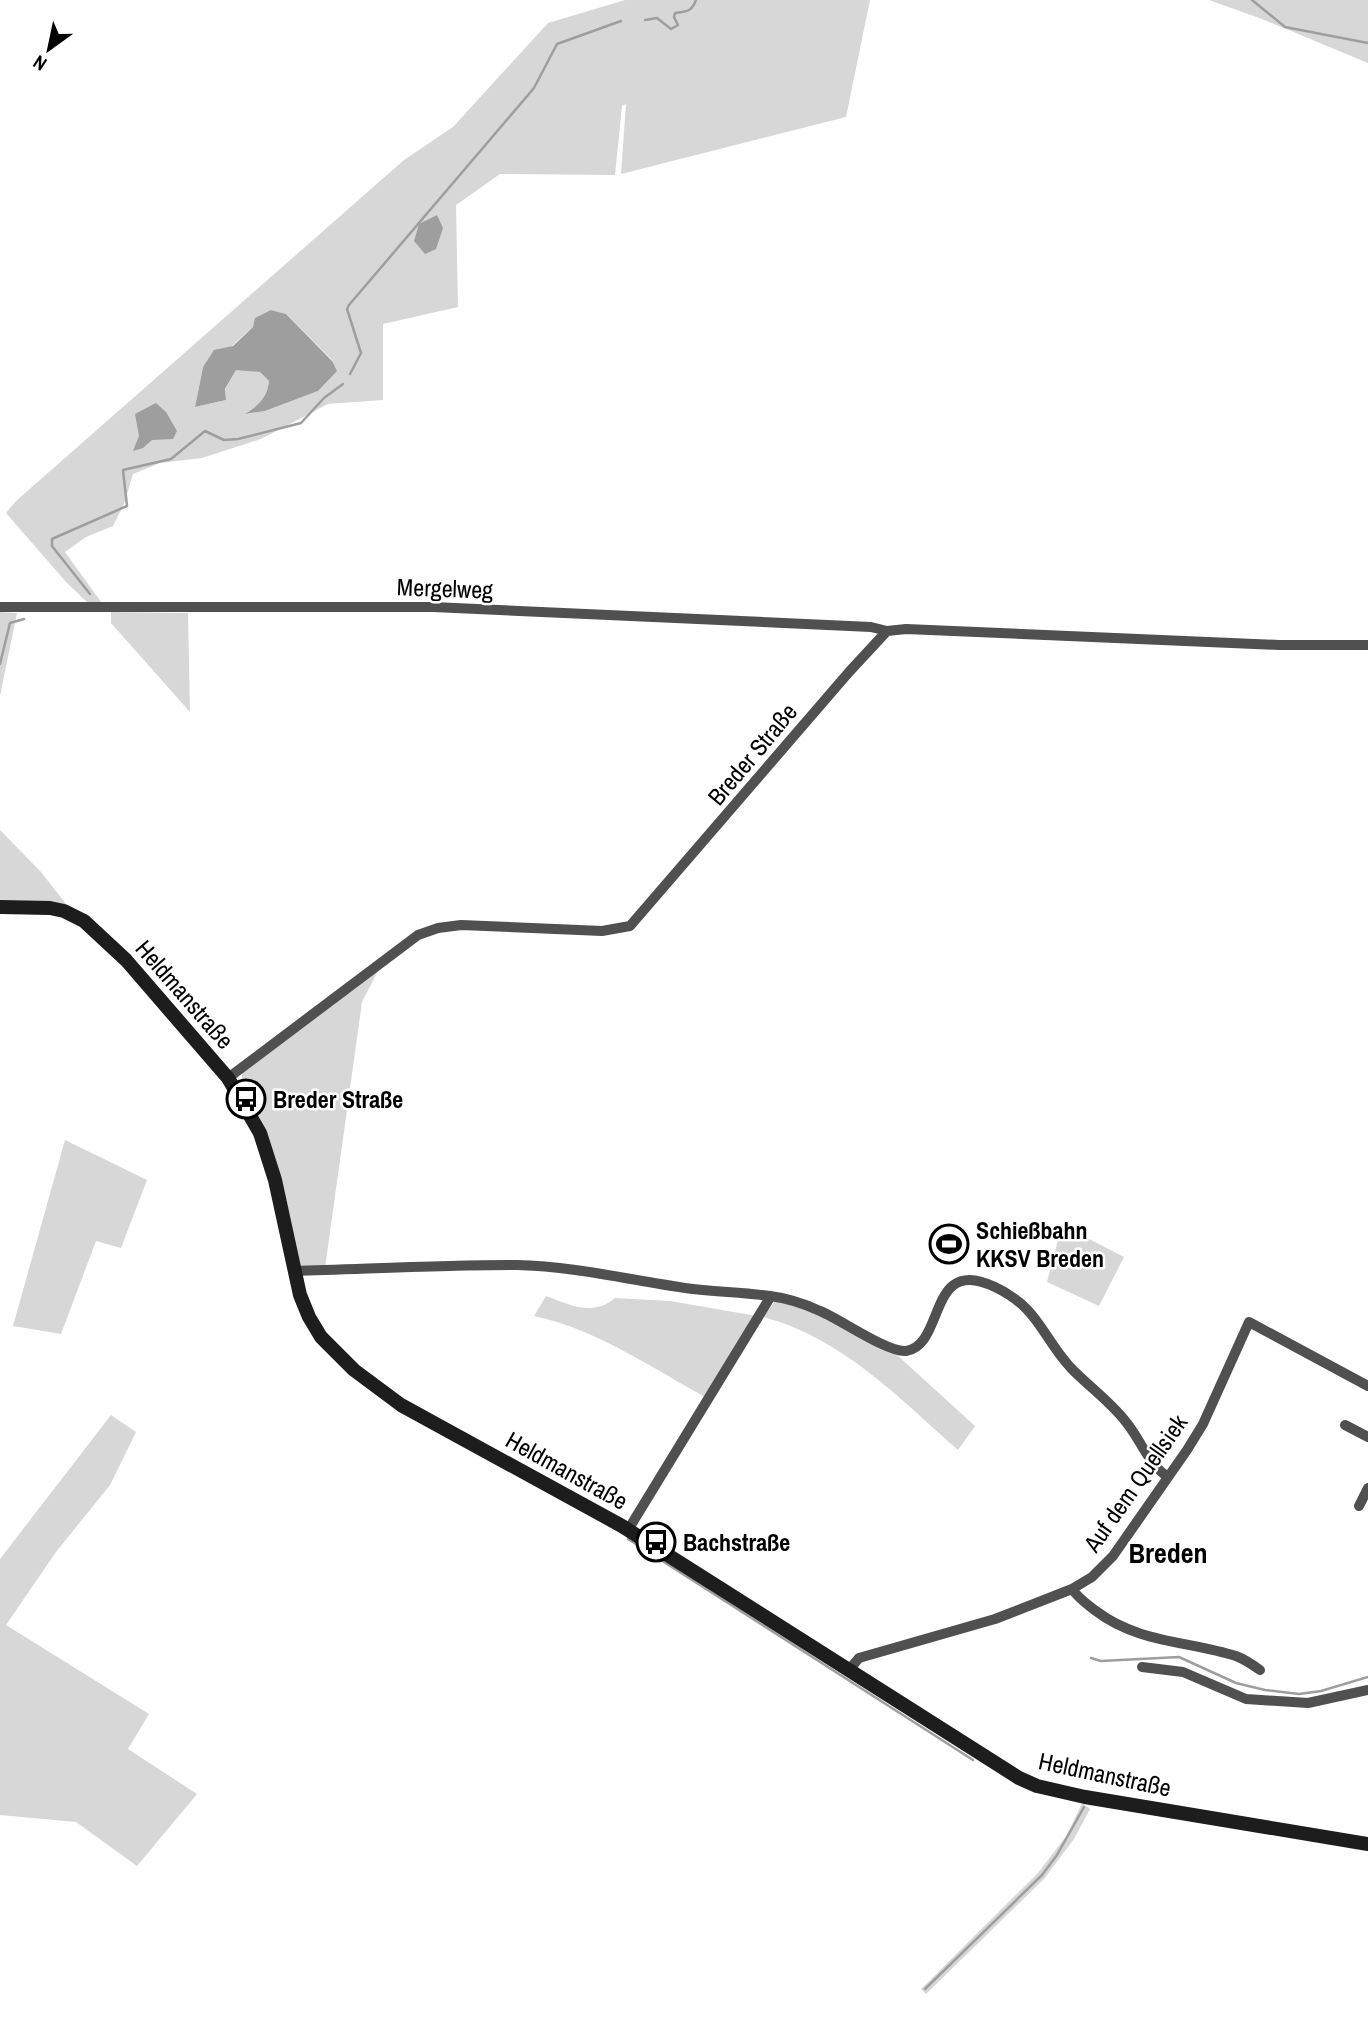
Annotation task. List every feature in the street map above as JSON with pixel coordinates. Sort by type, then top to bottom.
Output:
[{"type":"main road","name":"Heldmanstraße","points":[[0,907],[50,908],[84,921],[125,960],[228,1078],[260,1133],[268,1156],[300,1295],[321,1337],[377,1389],[628,1530],[998,1766],[1037,1786],[1085,1797],[1368,1844]]},
{"type":"street","name":"Mergelweg","points":[[0,607],[433,607],[871,627],[887,631]]},
{"type":"street","points":[[887,631],[906,629],[1279,645],[1368,645]]},
{"type":"street","name":"Breder Straße","points":[[228,1078],[418,935],[438,928],[461,925],[602,931],[621,930],[630,926],[887,631]]},
{"type":"street","points":[[294,1271],[519,1265],[687,1288],[771,1296],[820,1310],[877,1341],[907,1351],[917,1346],[924,1338],[948,1290],[957,1282],[977,1280],[996,1287],[1032,1312],[1068,1365],[1120,1414],[1157,1470],[1168,1476]]},
{"type":"street","points":[[628,1530],[771,1296]]},
{"type":"street","name":"Auf dem Quellsiek","points":[[848,1671],[859,1658],[874,1652],[995,1619],[1072,1589],[1092,1577],[1113,1556],[1203,1424],[1249,1322],[1368,1386]]},
{"type":"street","points":[[1345,1425],[1368,1437]]},
{"type":"street","points":[[1359,1506],[1368,1488]]},
{"type":"street","points":[[1072,1589],[1078,1598],[1125,1630],[1238,1657],[1260,1670]]},
{"type":"street","points":[[1142,1667],[1184,1672],[1245,1699],[1308,1703],[1368,1690]]},
{"type":"shaded area","points":[[625,0],[870,0],[846,117],[621,174],[626,104],[622,106],[615,175],[500,174],[456,205],[458,307],[383,324],[383,400],[328,404],[261,439],[202,458],[160,463],[133,474],[124,504],[113,526],[86,537],[65,552],[101,602],[87,602],[6,513],[16,501],[404,160],[453,127],[548,23]],"holes":[[[271,310],[286,314],[332,360],[318,391],[265,411],[247,414],[264,397],[269,381],[260,372],[236,369],[225,390],[226,400],[195,407],[203,367],[232,346]]]},
{"type":"shaded area","points":[[1209,0],[1368,0],[1368,63],[1262,19]]},
{"type":"shaded area","points":[[437,215],[443,228],[436,249],[425,254],[414,241],[419,224]]},
{"type":"shaded area","points":[[271,310],[286,314],[332,361],[337,371],[318,391],[265,411],[245,414],[261,401],[269,381],[260,372],[236,370],[225,389],[226,400],[195,407],[203,367],[214,350],[233,346],[253,327],[255,318]]},
{"type":"shaded area","points":[[156,403],[166,412],[177,431],[173,439],[152,440],[143,448],[133,451],[139,436],[135,414]]},
{"type":"shaded area","points":[[0,612],[17,613],[0,696]]},
{"type":"shaded area","points":[[111,612],[188,613],[190,712],[111,623]]},
{"type":"shaded area","points":[[0,830],[41,872],[69,908],[0,902]]},
{"type":"shaded area","points":[[379,969],[362,1002],[325,1268],[303,1268],[297,1262],[242,1089],[242,1073]]},
{"type":"shaded area","points":[[65,1140],[147,1180],[121,1248],[96,1241],[61,1334],[13,1326]]},
{"type":"shaded area","points":[[1062,1225],[1124,1257],[1099,1306],[1047,1282]]},
{"type":"shaded area","points":[[546,1296],[590,1308],[607,1304],[615,1298],[670,1301],[757,1316],[707,1398],[601,1340],[557,1322],[534,1316]]},
{"type":"shaded area","points":[[775,1301],[815,1312],[896,1354],[975,1426],[958,1450],[891,1390],[843,1354],[791,1326],[763,1317]]},
{"type":"shaded area","points":[[111,1415],[136,1432],[110,1485],[56,1552],[6,1625],[149,1714],[128,1749],[197,1794],[137,1866],[76,1822],[0,1815],[0,1559]]},
{"type":"shaded area","points":[[1082,1803],[1090,1809],[1074,1839],[1044,1879],[926,1994],[921,1989],[1038,1873],[1067,1835]]},
{"type":"waterway","points":[[645,20],[657,18],[671,29],[678,25],[675,13],[690,9],[696,0]]},
{"type":"waterway","points":[[1252,0],[1285,27],[1368,43]]},
{"type":"waterway","points":[[350,374],[361,353],[347,309],[349,305],[534,88],[557,44],[621,21]]},
{"type":"waterway","points":[[90,594],[52,546],[52,539],[127,506],[123,470],[171,459],[205,431],[224,440],[238,439],[301,423],[324,398],[343,384]]},
{"type":"waterway","points":[[0,664],[10,623],[24,619]]},
{"type":"waterway","points":[[628,1539],[973,1760]]},
{"type":"waterway","points":[[1091,1658],[1101,1661],[1179,1657],[1236,1683],[1299,1694],[1321,1691],[1368,1677]]},
{"type":"waterway","points":[[925,1989],[1042,1875],[1057,1855],[1084,1807]]},
{"type":"place","name":"Breder Straße","points":[[246,1099]]},
{"type":"place","name":"Schießbahn KKSV Breden","points":[[949,1244]]},
{"type":"place","name":"Bachstraße","points":[[656,1542]]},
{"type":"district","name":"Breden","points":[[1168,1553]]}]
